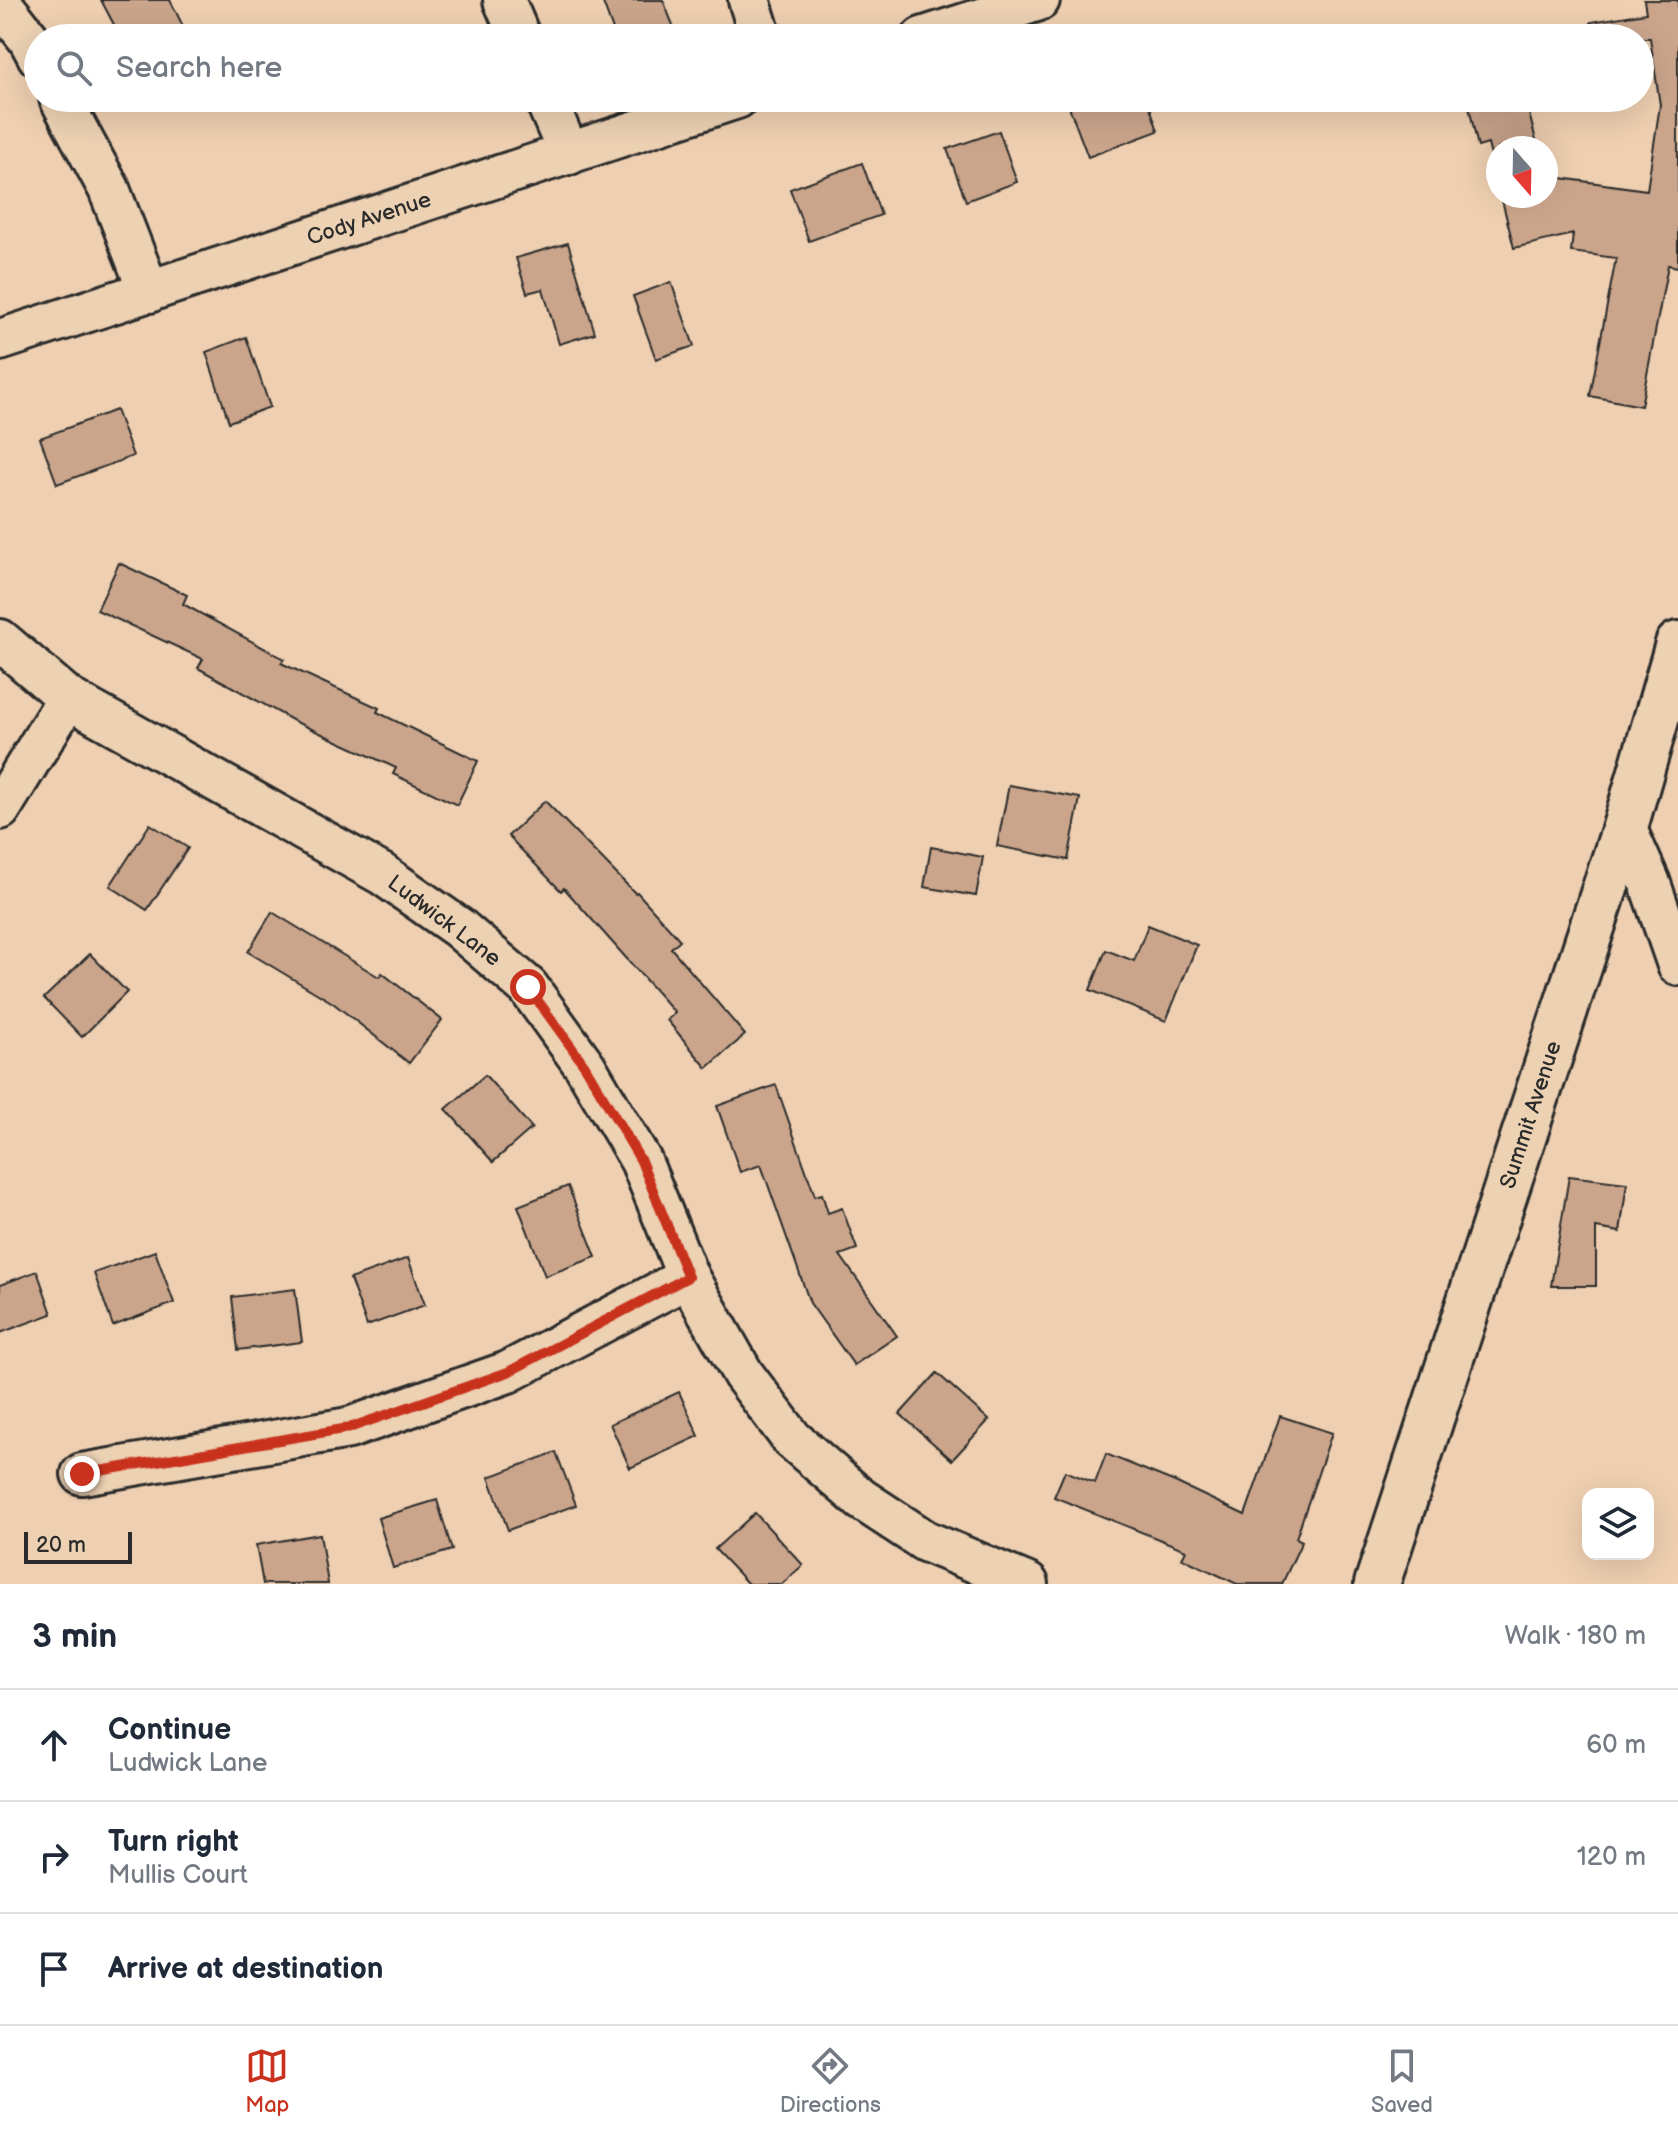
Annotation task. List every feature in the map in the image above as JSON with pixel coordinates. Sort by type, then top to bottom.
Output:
[{"type":"main road","name":"Summit Avenue","points":[[1377,1584],[1625,827],[1678,644]]},
{"type":"street","points":[[504,0],[514,24]]},
{"type":"street","points":[[749,0],[757,24]]},
{"type":"street","points":[[965,24],[1039,0]]},
{"type":"street","points":[[0,2],[24,33]]},
{"type":"street","points":[[68,112],[109,189],[149,292]]},
{"type":"street","points":[[551,112],[569,154]]},
{"type":"street","name":"Cody Avenue","points":[[0,340],[695,112]]},
{"type":"street","name":"Ludwick Lane","points":[[0,640],[68,698],[382,874],[459,928],[528,987],[585,1066],[641,1161],[688,1277],[743,1374],[792,1439],[861,1499],[925,1541],[1020,1583]]},
{"type":"street","points":[[0,809],[68,698]]},
{"type":"street","points":[[1625,827],[1649,881],[1678,965]]},
{"type":"street","points":[[82,1474],[349,1428],[508,1372],[688,1277]]},
{"type":"building","points":[[101,0],[170,0],[182,24],[114,24]]},
{"type":"building","points":[[602,0],[663,0],[672,24],[611,24]]},
{"type":"building","points":[[1644,0],[1678,0],[1678,267],[1668,265],[1641,406],[1590,396],[1616,258],[1571,252],[1573,234],[1514,248],[1504,208],[1558,208],[1558,178],[1647,190],[1660,105],[1654,65],[1654,24],[1591,22],[1646,13]]},
{"type":"building","points":[[1071,112],[1152,112],[1158,131],[1088,157]]},
{"type":"building","points":[[1470,112],[1529,112],[1535,136],[1486,136],[1486,145],[1478,147]]},
{"type":"building","points":[[999,131],[1017,182],[966,201],[947,149]]},
{"type":"building","points":[[862,163],[881,215],[809,241],[790,189]]},
{"type":"building","points":[[568,243],[595,333],[559,344],[543,289],[527,293],[516,258]]},
{"type":"building","points":[[671,282],[694,346],[656,359],[633,296]]},
{"type":"building","points":[[246,337],[270,407],[229,422],[206,352]]},
{"type":"building","points":[[116,410],[133,456],[57,484],[40,438]]},
{"type":"building","points":[[119,563],[187,595],[183,604],[284,659],[281,663],[379,708],[377,712],[478,761],[457,805],[393,774],[396,768],[294,721],[198,668],[203,659],[97,610]]},
{"type":"building","points":[[1009,785],[1080,798],[1068,860],[997,846]]},
{"type":"building","points":[[545,801],[637,892],[680,940],[671,948],[745,1035],[707,1068],[667,1020],[675,1013],[564,888],[561,891],[508,836]]},
{"type":"building","points":[[150,824],[188,848],[147,910],[110,886]]},
{"type":"building","points":[[931,847],[983,857],[976,896],[924,887]]},
{"type":"building","points":[[272,912],[379,977],[382,973],[442,1020],[409,1063],[333,1003],[248,952]]},
{"type":"building","points":[[1148,925],[1197,945],[1166,1021],[1090,990],[1106,950],[1134,961]]},
{"type":"building","points":[[90,954],[127,992],[82,1037],[44,998]]},
{"type":"building","points":[[485,1075],[532,1128],[493,1162],[446,1109]]},
{"type":"building","points":[[776,1085],[815,1196],[822,1194],[828,1213],[842,1208],[857,1249],[840,1255],[897,1336],[854,1365],[810,1303],[761,1165],[740,1172],[717,1106]]},
{"type":"building","points":[[1569,1176],[1627,1183],[1620,1232],[1596,1228],[1596,1286],[1551,1286]]},
{"type":"building","points":[[568,1186],[596,1257],[545,1276],[518,1206]]},
{"type":"building","points":[[155,1251],[174,1303],[113,1326],[94,1273]]},
{"type":"building","points":[[408,1258],[425,1305],[367,1326],[350,1279]]},
{"type":"building","points":[[37,1271],[52,1314],[0,1333],[0,1285]]},
{"type":"building","points":[[295,1289],[302,1342],[238,1350],[232,1297]]},
{"type":"building","points":[[937,1373],[989,1420],[952,1460],[900,1414]]},
{"type":"building","points":[[679,1392],[699,1436],[630,1468],[610,1424]]},
{"type":"building","points":[[1280,1416],[1332,1433],[1296,1538],[1302,1541],[1282,1584],[1237,1584],[1182,1558],[1186,1550],[1054,1497],[1065,1471],[1095,1483],[1106,1454],[1245,1515]]},
{"type":"building","points":[[556,1452],[576,1505],[508,1530],[489,1477]]},
{"type":"building","points":[[437,1500],[452,1550],[393,1568],[378,1518]]},
{"type":"building","points":[[755,1513],[803,1565],[782,1584],[748,1584],[715,1549]]},
{"type":"building","points":[[320,1534],[328,1584],[263,1584],[256,1545]]},
{"type":"route","points":[[82,1474],[349,1428],[508,1372],[688,1277],[641,1161],[585,1066],[528,987]]}]
